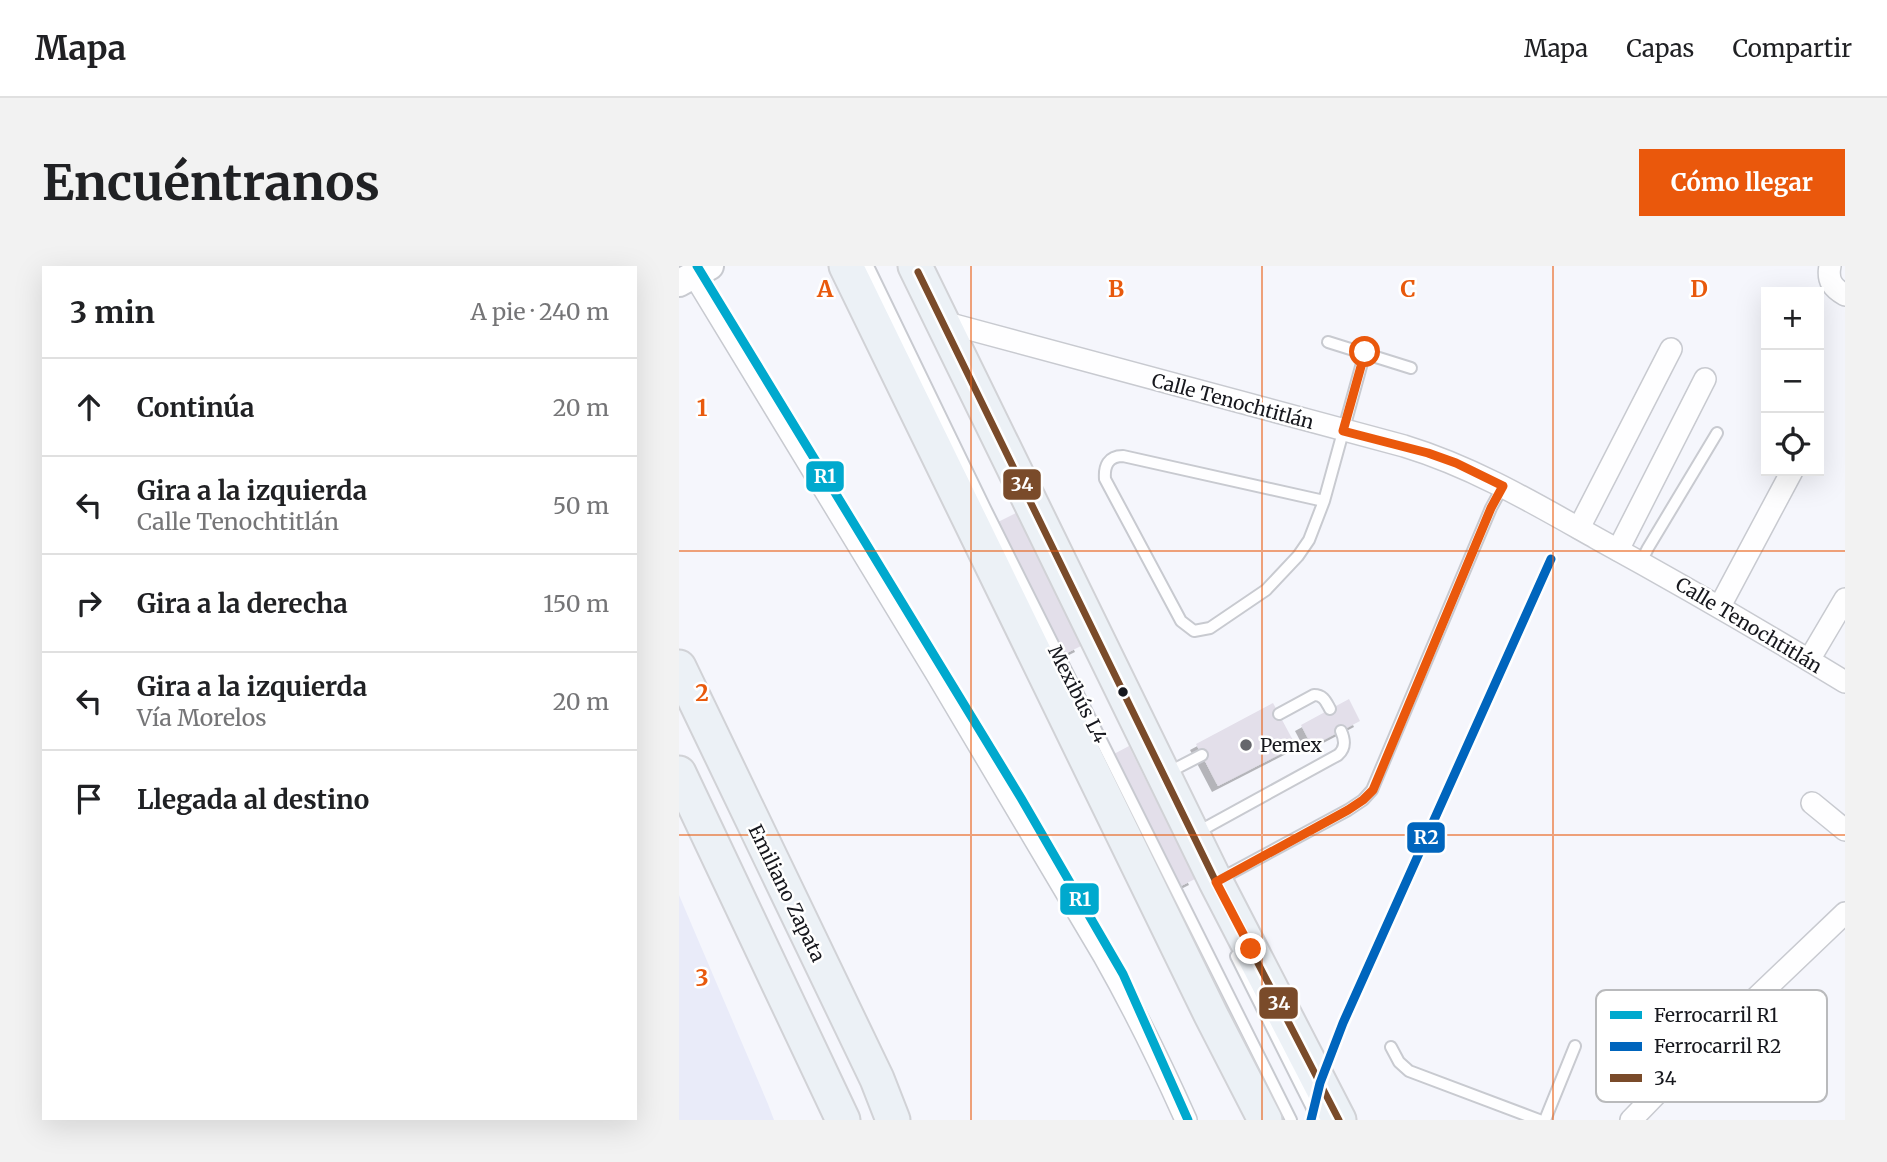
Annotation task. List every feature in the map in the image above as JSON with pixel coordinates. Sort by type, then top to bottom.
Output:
[{"type":"main road","points":[[846,266],[1265,1120]]},
{"type":"main road","points":[[915,266],[1216,882],[1339,1120]]},
{"type":"main road","name":"Emiliano Zapata","points":[[679,667],[877,1079],[893,1120]]},
{"type":"main road","points":[[679,773],[843,1120]]},
{"type":"street","points":[[1829,273],[1837,291],[1845,295]]},
{"type":"street","points":[[694,275],[1104,956],[1148,1038],[1186,1120]]},
{"type":"street","name":"Calle Tenochtitlán","points":[[943,322],[1428,453],[1456,463],[1503,486],[1720,606],[1845,682]]},
{"type":"street","points":[[1579,528],[1671,349]]},
{"type":"street","points":[[1618,550],[1705,379]]},
{"type":"street","points":[[1720,606],[1789,476]]},
{"type":"street","points":[[1809,660],[1845,598]]},
{"type":"street","points":[[1812,803],[1845,830]]},
{"type":"street","points":[[1764,990],[1845,913]]},
{"type":"street","points":[[1632,1120],[1649,1102]]},
{"type":"lane","name":"Mexibús L4","points":[[868,266],[985,508],[1291,1120]]},
{"type":"lane","points":[[1328,342],[1411,368]]},
{"type":"lane","points":[[1324,501],[1123,456],[1109,460],[1104,471],[1105,479],[1181,621],[1194,631],[1210,628],[1266,590],[1309,540],[1324,501],[1365,352]]},
{"type":"lane","points":[[1640,562],[1717,433]]},
{"type":"lane","points":[[1216,882],[1348,810],[1373,790],[1491,508],[1503,486]]},
{"type":"lane","name":"Mexibús L4","points":[[1043,555],[1086,641]]},
{"type":"lane","points":[[1279,714],[1314,695],[1322,696],[1330,709]]},
{"type":"lane","points":[[1193,834],[1338,755],[1345,743],[1341,731]]},
{"type":"lane","points":[[1164,774],[1202,755]]},
{"type":"lane","points":[[1233,951],[1318,1120]]},
{"type":"lane","points":[[1545,1120],[1575,1046]]},
{"type":"lane","points":[[1391,1047],[1399,1062],[1409,1070],[1539,1120]]},
{"type":"shaded area","points":[[679,895],[768,1104],[774,1120],[679,1120]]},
{"type":"building","points":[[1016,513],[1081,646],[1063,655],[998,522]]},
{"type":"building","name":"Pemex","points":[[1349,699],[1360,721],[1312,746],[1301,725]]},
{"type":"building","name":"Pemex","points":[[1273,703],[1296,746],[1218,786],[1196,744]]},
{"type":"building","points":[[1129,746],[1195,879],[1177,888],[1112,755]]},
{"type":"rail line","name":"R1","points":[[697,266],[1021,798],[1123,974],[1188,1120]]},
{"type":"rail line","name":"R2","points":[[1311,1120],[1320,1083],[1343,1023],[1551,559]]},
{"type":"transit line","name":"34","points":[[918,272],[1216,882],[1339,1120]]},
{"type":"place","name":"Pemex","points":[[1246,745]]},
{"type":"route","points":[[1251,949],[1216,882],[1348,810],[1373,790],[1491,508],[1503,486],[1456,463],[1428,453],[1343,431],[1365,352]]}]
